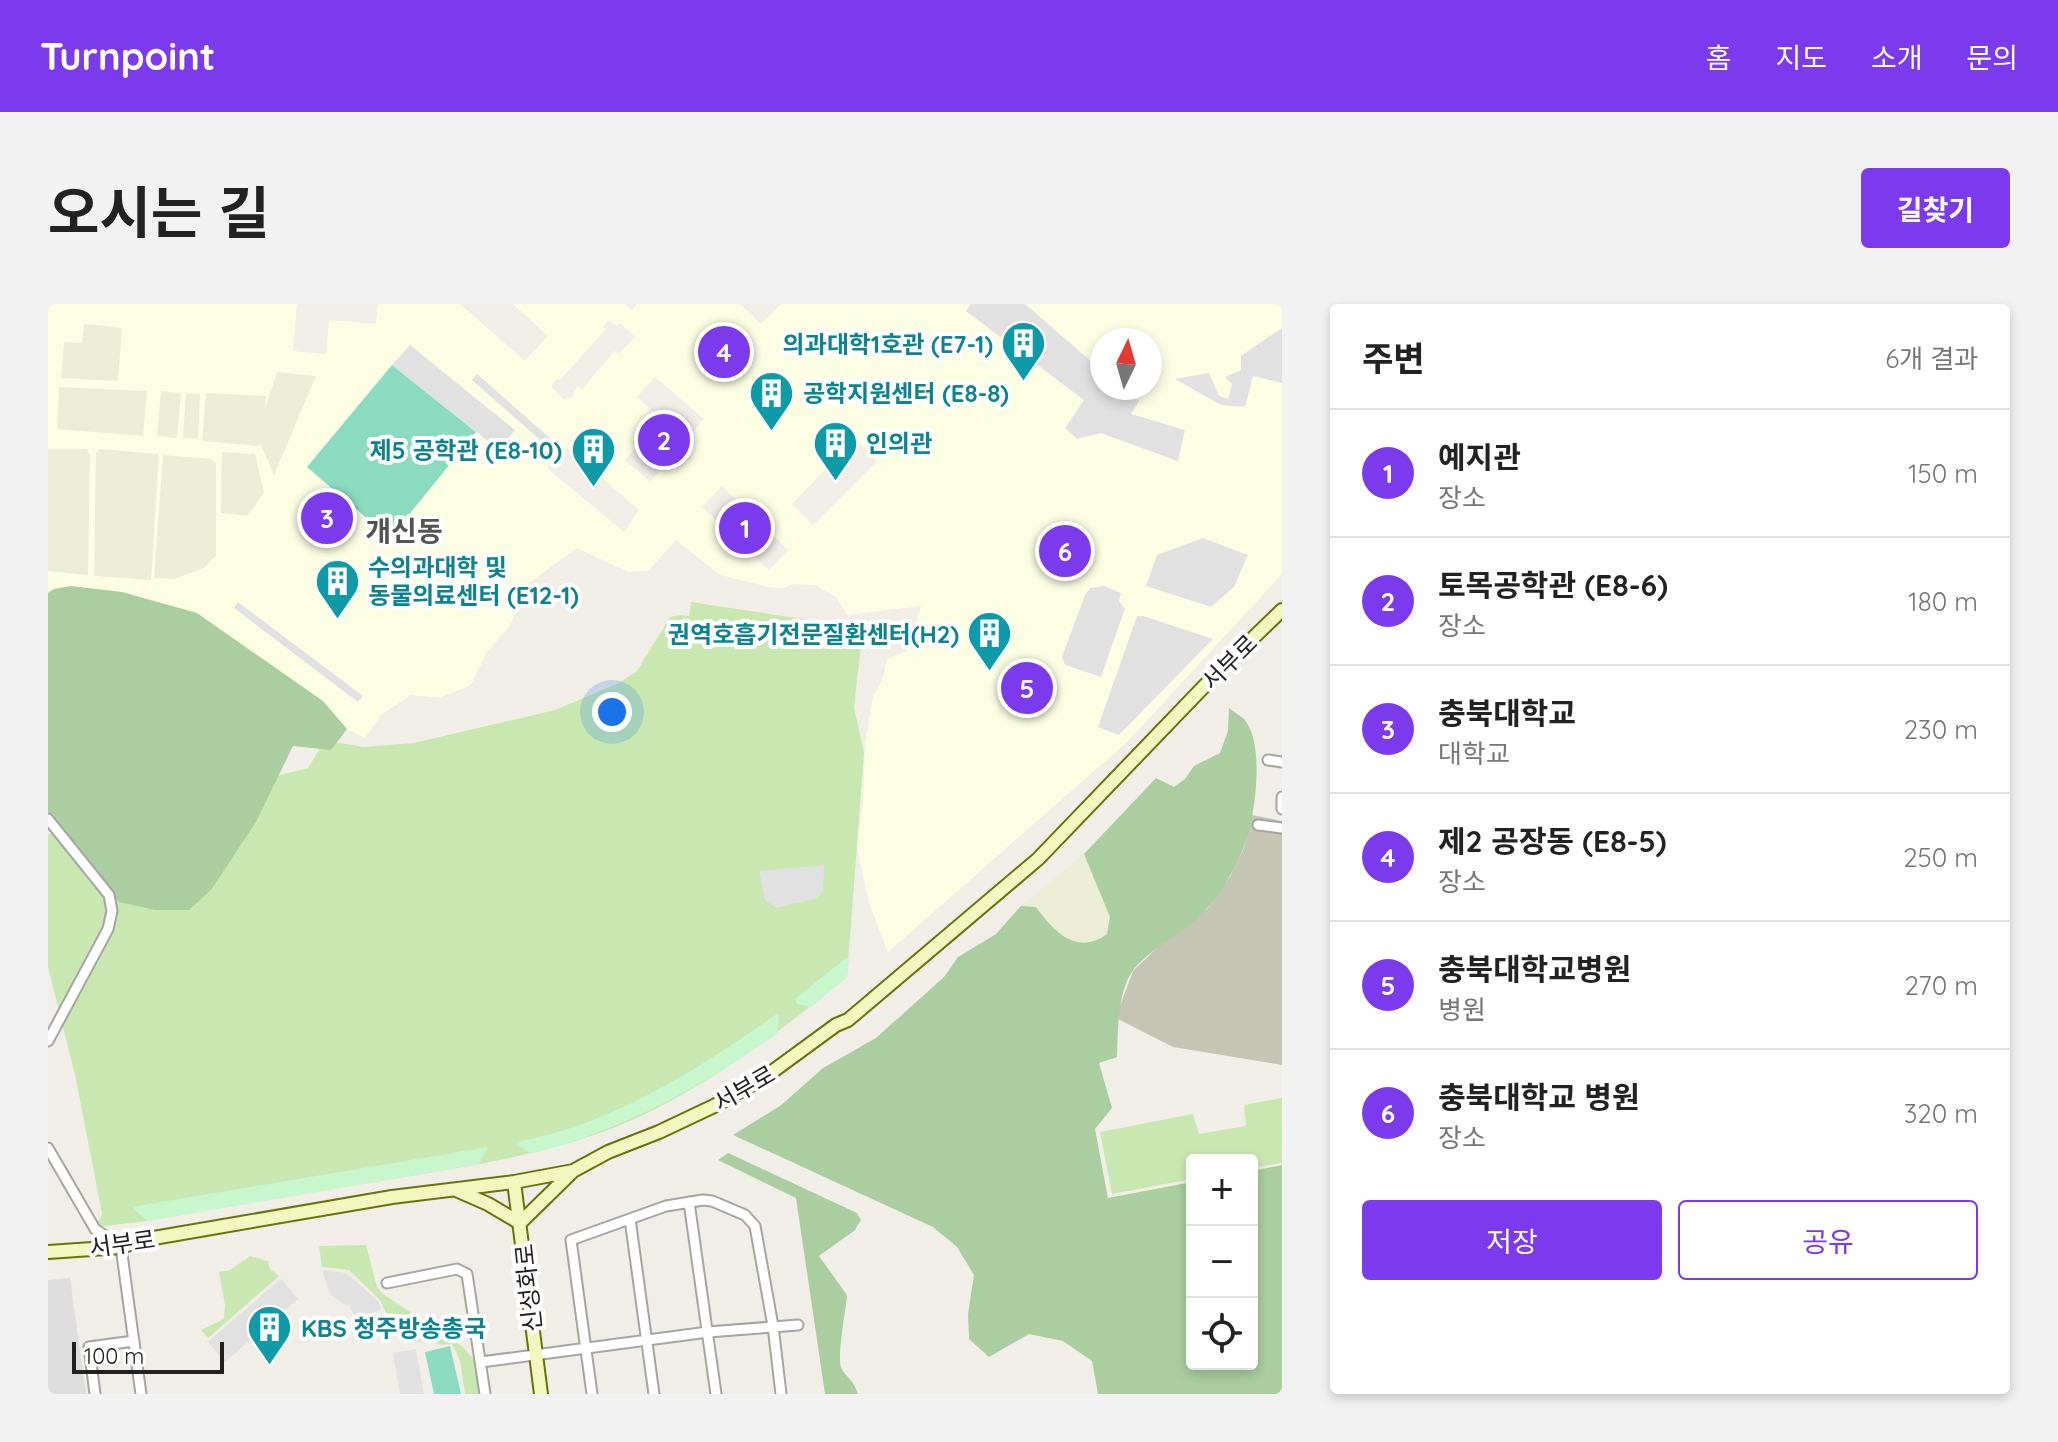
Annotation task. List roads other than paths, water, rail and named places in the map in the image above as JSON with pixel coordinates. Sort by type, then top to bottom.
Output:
[{"type":"main road","name":"서부로","points":[[48,1252],[121,1247],[142,1240],[392,1197],[514,1182],[573,1171],[608,1152],[714,1106],[765,1077],[836,1025],[848,1020],[1038,859],[1282,610]]},
{"type":"main road","points":[[456,1190],[520,1223],[573,1171]]},
{"type":"main road","name":"신성화로","points":[[514,1182],[541,1394]]},
{"type":"street","points":[[1268,760],[1282,762]]},
{"type":"street","points":[[1282,797],[1282,809]]},
{"type":"street","points":[[48,819],[109,895],[112,911],[108,929],[48,1041]]},
{"type":"street","points":[[1258,825],[1282,828]]},
{"type":"street","points":[[48,1148],[95,1229],[121,1247],[141,1394]]},
{"type":"street","points":[[592,1394],[571,1240],[666,1206],[712,1201],[751,1219],[755,1226],[773,1326],[781,1394]]},
{"type":"street","points":[[689,1202],[716,1394]]},
{"type":"street","points":[[630,1219],[654,1394]]},
{"type":"street","points":[[387,1283],[463,1270],[470,1281],[485,1394]]},
{"type":"street","points":[[481,1362],[708,1332],[798,1325]]},
{"type":"street","points":[[95,1394],[89,1347],[134,1341]]},
{"type":"place","name":"제2 공장동 (E8-5)","points":[[724,352]]},
{"type":"place","name":"의과대학1호관 (E7-1)","points":[[1024,383]]},
{"type":"place","name":"공학지원센터 (E8-8)","points":[[772,432]]},
{"type":"place","name":"토목공학관 (E8-6)","points":[[664,440]]},
{"type":"place","name":"인의관","points":[[835,482]]},
{"type":"place","name":"제5 공학관 (E8-10)","points":[[593,489]]},
{"type":"place","name":"충북대학교","points":[[327,518]]},
{"type":"place","name":"예지관","points":[[745,528]]},
{"type":"place","name":"충북대학교 병원","points":[[1065,551]]},
{"type":"place","name":"수의과대학 및 동물의료센터 (E12-1)","points":[[337,620]]},
{"type":"place","name":"권역호흡기전문질환센터(H2)","points":[[990,673]]},
{"type":"place","name":"충북대학교병원","points":[[1027,688]]},
{"type":"place","name":"KBS 청주방송총국","points":[[270,1367]]},
{"type":"district","name":"개신동","points":[[404,530]]}]
